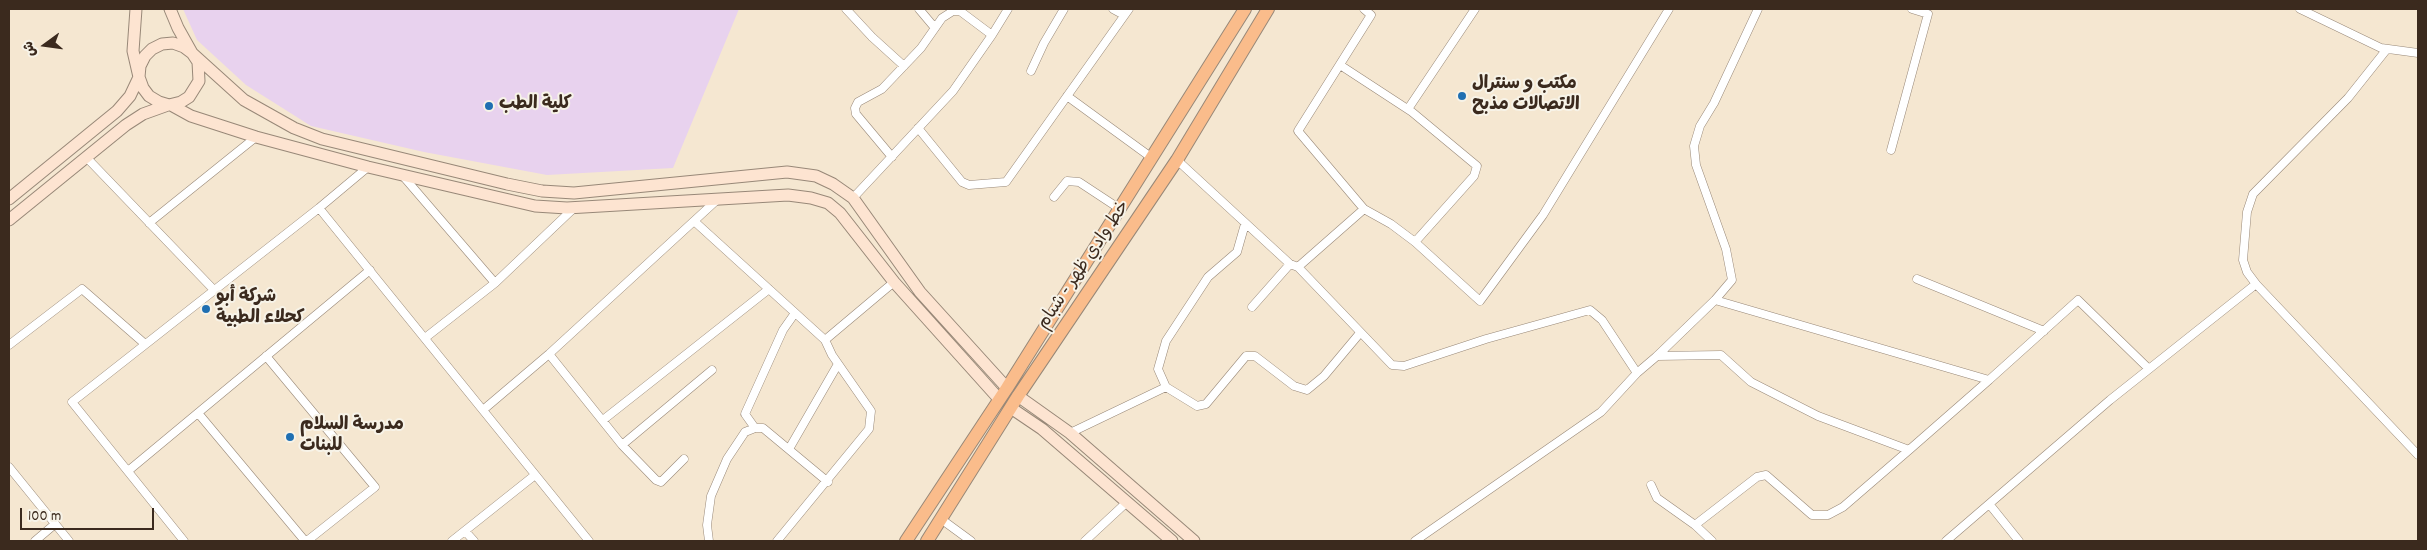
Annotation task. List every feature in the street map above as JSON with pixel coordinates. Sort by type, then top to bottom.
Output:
[{"type":"main road","name":"خط وادي ظهر - شبام","points":[[906,541],[1007,388],[1245,9]]},
{"type":"main road","name":"خط وادي ظهر - شبام","points":[[927,541],[1018,396],[1177,160],[1268,9]]},
{"type":"main road","points":[[1007,388],[1018,396]]},
{"type":"main road","points":[[999,399],[1011,408]]},
{"type":"street","points":[[136,9],[134,51],[142,88],[149,96],[158,102],[170,105],[191,116],[256,137],[368,167],[535,206],[575,207],[788,195],[811,198],[828,203],[840,214],[894,282],[999,399]]},
{"type":"street","points":[[9,220],[126,125],[143,114],[189,98],[196,90],[200,71],[170,9]]},
{"type":"street","points":[[846,9],[872,37],[904,66]]},
{"type":"street","points":[[919,9],[935,28]]},
{"type":"street","points":[[853,198],[953,91],[1008,9]]},
{"type":"street","points":[[1031,72],[1044,43],[1064,9]]},
{"type":"street","points":[[918,128],[962,182],[969,185],[1006,182],[1127,12],[1113,9]]},
{"type":"street","points":[[1364,9],[1374,12],[1298,131],[1364,209],[1391,224],[1415,242],[1480,301],[1543,215],[1669,9]]},
{"type":"street","points":[[1408,109],[1475,9]]},
{"type":"street","points":[[1415,541],[1601,412],[1637,373],[1658,356],[1715,300],[1732,280],[1726,248],[1696,165],[1694,146],[1700,126],[1714,103],[1758,9]]},
{"type":"street","points":[[1892,150],[1928,14],[1912,9]]},
{"type":"street","points":[[2300,9],[2381,48],[2418,54]]},
{"type":"street","points":[[892,157],[856,114],[855,108],[858,102],[882,89],[921,48],[942,18],[953,11],[960,10],[992,35]]},
{"type":"street","points":[[9,199],[117,111],[130,96],[139,77],[140,66],[152,48],[162,44],[173,43],[184,46],[244,100],[294,128],[322,139],[507,184],[542,191],[574,193],[787,172],[816,176],[833,184],[853,198],[920,292],[1007,388]]},
{"type":"street","points":[[2387,49],[2348,98],[2253,194],[2247,212],[2243,254],[2247,272],[2256,284],[2418,455]]},
{"type":"street","points":[[1340,65],[1408,109],[1477,166],[1474,176],[1415,242]]},
{"type":"street","points":[[1067,96],[1152,158]]},
{"type":"street","points":[[150,223],[256,137]]},
{"type":"street","points":[[86,157],[214,290]]},
{"type":"street","points":[[1177,160],[1290,264],[1298,267],[1360,334],[1392,365],[1404,366],[1486,339],[1590,310],[1602,320],[1637,373]]},
{"type":"street","points":[[184,541],[72,402],[319,208],[368,167]]},
{"type":"street","points":[[401,174],[495,282]]},
{"type":"street","points":[[1054,197],[1067,181],[1079,182],[1120,209]]},
{"type":"street","points":[[483,410],[549,354],[718,199]]},
{"type":"street","points":[[425,338],[495,282],[575,207]]},
{"type":"street","points":[[319,208],[589,541]]},
{"type":"street","points":[[1298,267],[1364,209]]},
{"type":"street","points":[[694,221],[825,340],[838,364],[871,411],[869,429],[828,482],[777,541]]},
{"type":"street","points":[[1245,224],[1237,252],[1208,277],[1166,341],[1158,368],[1166,387],[1196,406],[1206,404],[1246,356],[1255,356],[1294,386],[1307,390],[1324,376],[1360,334]]},
{"type":"street","points":[[1252,307],[1290,264]]},
{"type":"street","points":[[128,471],[370,270]]},
{"type":"street","points":[[1917,278],[2044,331]]},
{"type":"street","points":[[825,340],[894,282]]},
{"type":"street","points":[[1946,541],[2149,369],[2256,284]]},
{"type":"street","points":[[9,346],[82,289],[145,344]]},
{"type":"street","points":[[603,420],[769,289]]},
{"type":"street","points":[[1715,300],[1989,380]]},
{"type":"street","points":[[1695,525],[1757,476],[1766,475],[1812,514],[1828,515],[1843,507],[2078,300],[2149,369]]},
{"type":"street","points":[[755,428],[745,414],[783,330],[795,313]]},
{"type":"street","points":[[549,354],[622,445],[656,480],[661,482],[684,458]]},
{"type":"street","points":[[1658,356],[1721,355],[1751,382],[1818,416],[1909,450]]},
{"type":"street","points":[[198,413],[306,541],[375,487],[266,356]]},
{"type":"street","points":[[789,449],[838,364]]},
{"type":"street","points":[[622,445],[712,370]]},
{"type":"street","points":[[1070,433],[1166,387]]},
{"type":"street","points":[[1018,396],[1070,433],[1194,541]]},
{"type":"street","points":[[1011,408],[1042,429],[1172,541]]},
{"type":"street","points":[[709,541],[707,525],[711,496],[727,459],[745,432],[755,428],[763,428],[828,482]]},
{"type":"street","points":[[9,467],[69,541]]},
{"type":"street","points":[[452,541],[535,475]]},
{"type":"street","points":[[1651,485],[1657,498],[1695,525],[1712,541]]},
{"type":"street","points":[[1085,541],[1127,502]]},
{"type":"street","points":[[1990,505],[2019,541]]},
{"type":"street","points":[[941,519],[971,541]]},
{"type":"street","points":[[35,541],[55,524]]},
{"type":"street","points":[[465,531],[474,541]]},
{"type":"shaded area","name":"كلية الطب","points":[[183,9],[739,9],[673,168],[547,175],[424,152],[311,126],[246,85],[197,40]]},
{"type":"place","name":"مكتب و سنترال الاتصالات مذبح","points":[[1462,96]]},
{"type":"place","name":"كلية الطب","points":[[489,106]]},
{"type":"place","name":"شركة أبو كحلاء الطبية","points":[[206,309]]},
{"type":"place","name":"مدرسة السلام للبنات","points":[[290,437]]}]
